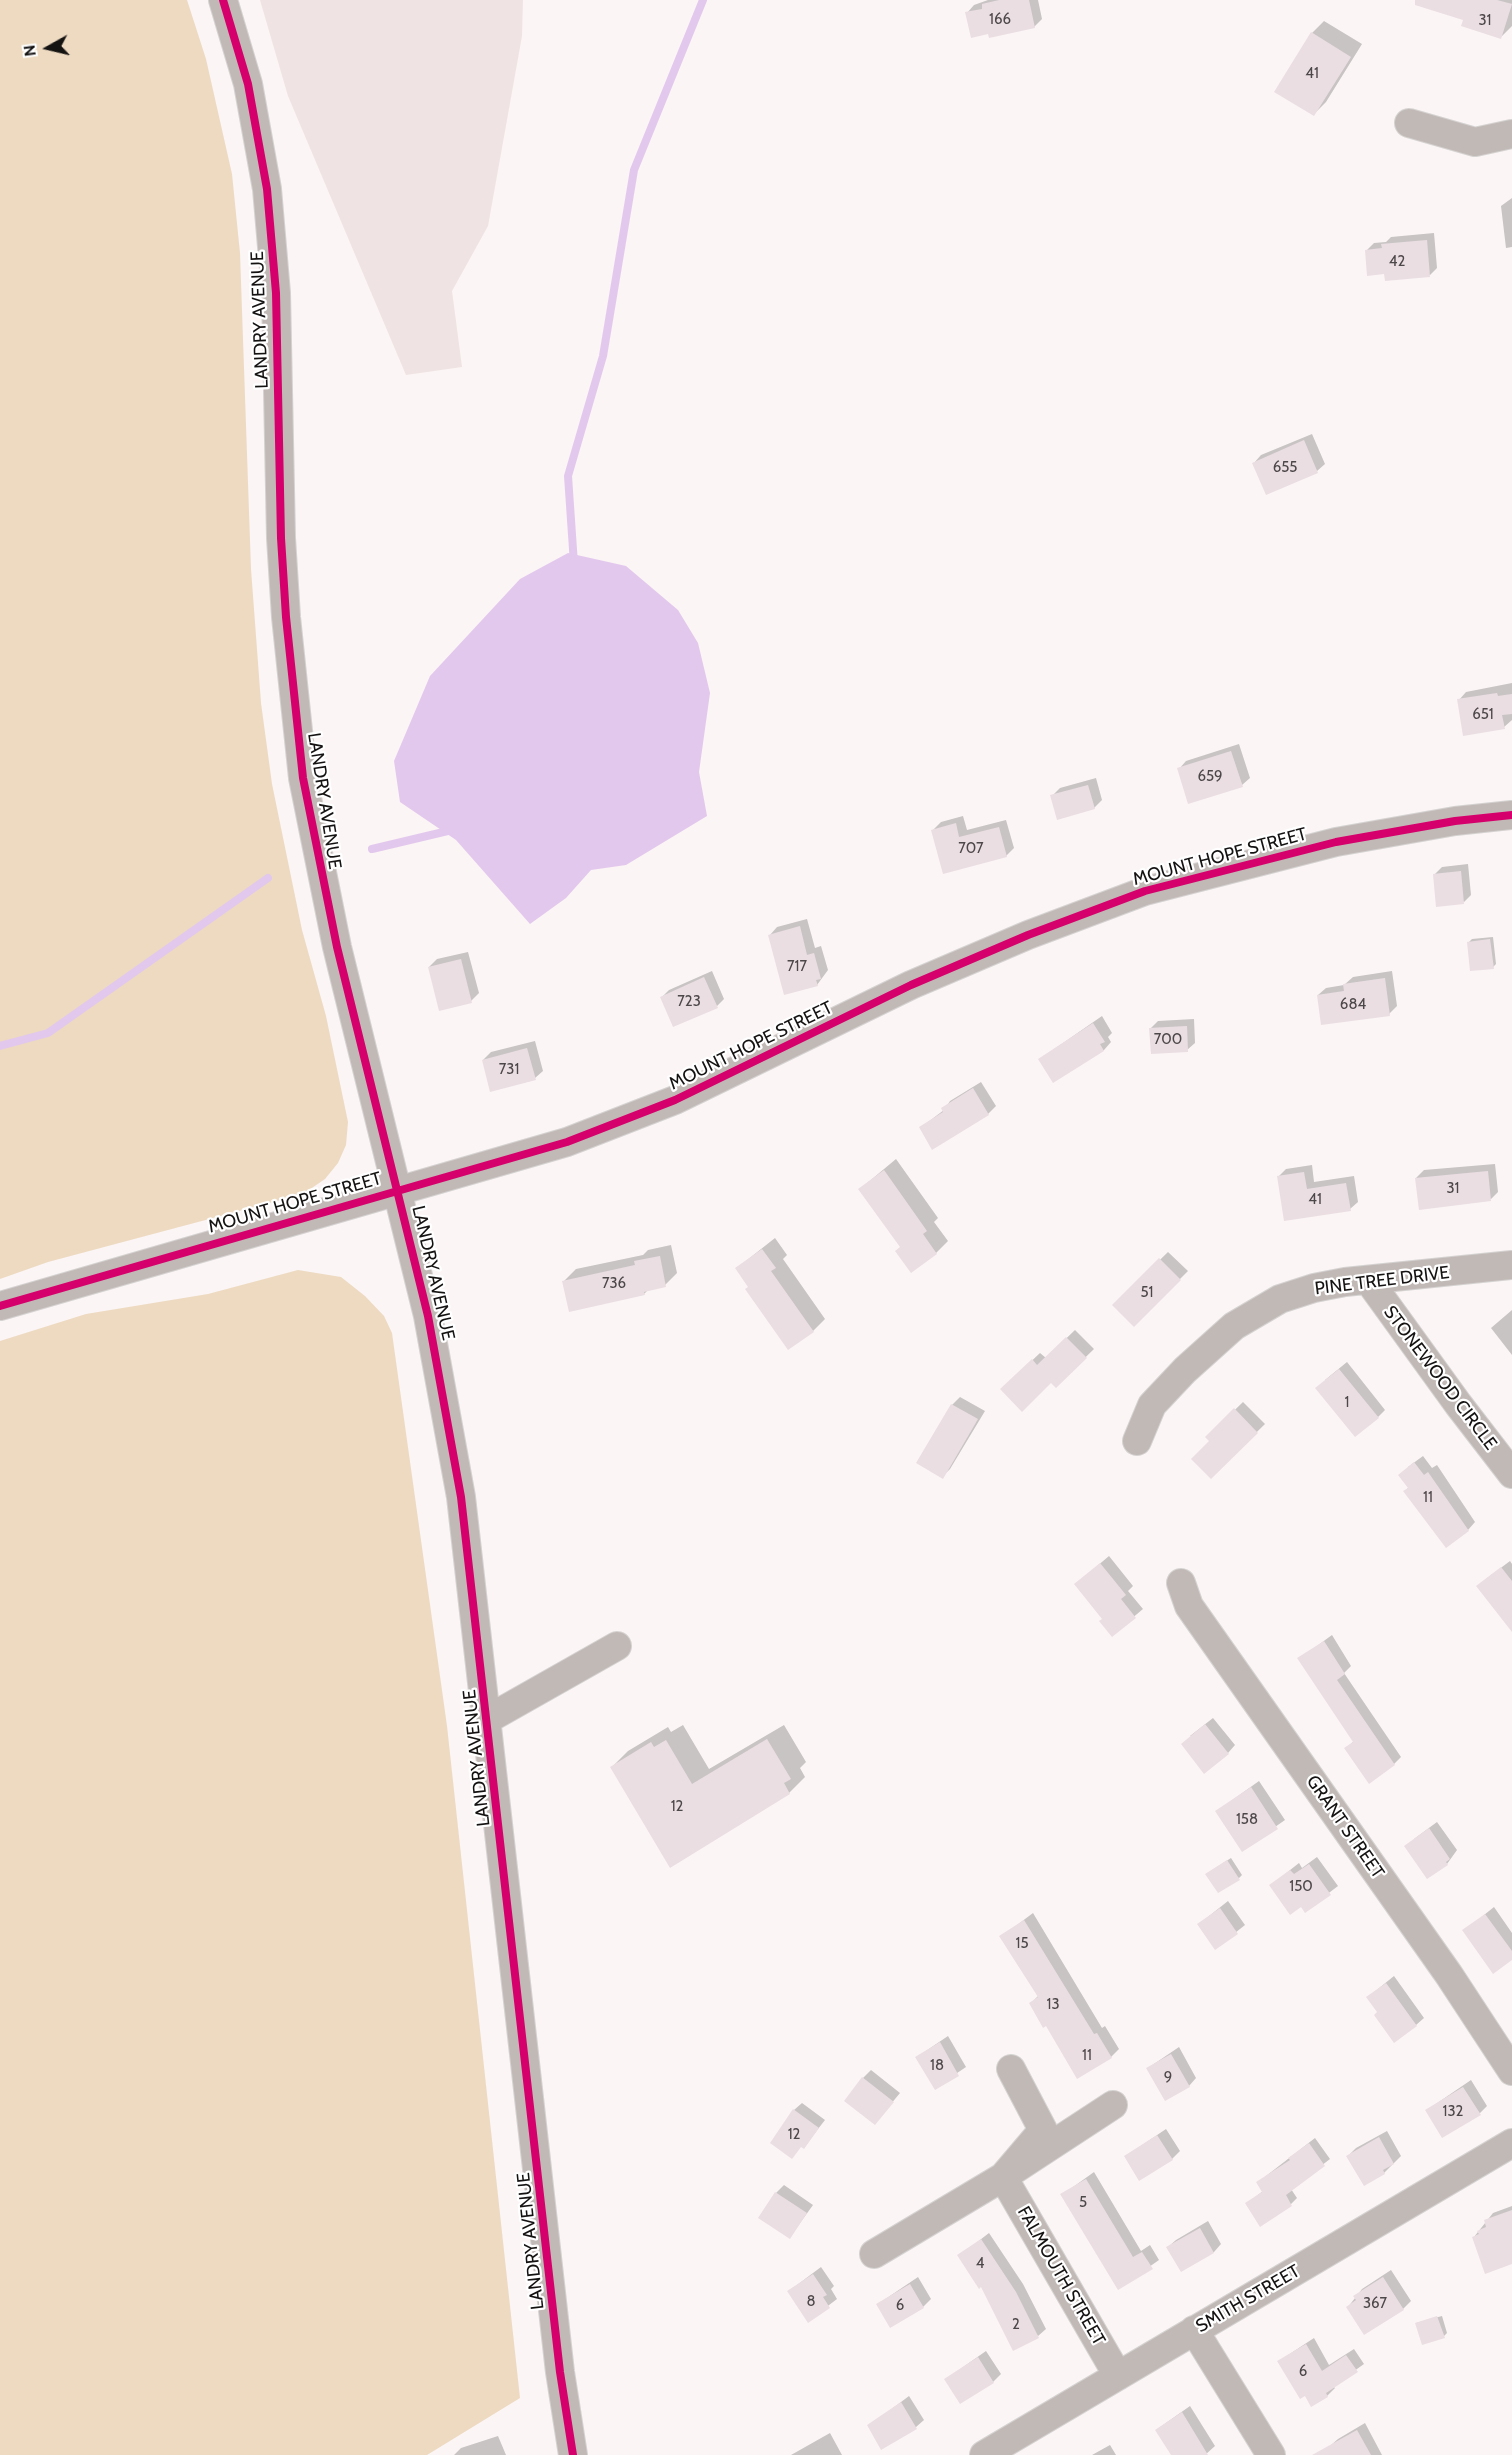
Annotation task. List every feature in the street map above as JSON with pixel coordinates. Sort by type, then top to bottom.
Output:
[{"type":"street","name":"LANDRY AVENUE","points":[[223,0],[248,84],[267,189],[276,293],[281,538],[285,617],[303,778],[336,947],[398,1189],[447,1406],[461,1497],[488,1719],[560,2372],[573,2455]]},
{"type":"street","points":[[1409,123],[1475,142],[1512,134]]},
{"type":"street","name":"MOUNT HOPE STREET","points":[[0,1306],[398,1189],[557,1145],[621,1122],[704,1086],[911,984],[1028,935],[1145,891],[1336,842],[1455,821],[1512,814]]},
{"type":"street","name":"PINE TREE DRIVE","points":[[1137,1441],[1152,1405],[1185,1370],[1234,1326],[1280,1299],[1314,1287],[1512,1264]]},
{"type":"street","name":"STONEWOOD CIRCLE","points":[[1369,1281],[1512,1474]]},
{"type":"street","name":"GRANT STREET","points":[[1180,1583],[1189,1606],[1449,1975],[1512,2071]]},
{"type":"street","points":[[488,1719],[617,1646]]},
{"type":"street","points":[[1003,2177],[1043,2130],[1011,2069]]},
{"type":"street","points":[[874,2254],[1003,2177],[1113,2105]]},
{"type":"street","name":"SMITH STREET","points":[[984,2455],[1512,2143]]},
{"type":"street","name":"FALMOUTH STREET","points":[[1003,2177],[1118,2376]]},
{"type":"street","points":[[1194,2330],[1271,2455]]},
{"type":"shaded area","points":[[0,0],[187,0],[206,59],[232,174],[240,253],[251,569],[261,703],[272,784],[302,930],[326,1016],[348,1122],[346,1145],[338,1163],[325,1179],[303,1194],[48,1262],[0,1279]]},
{"type":"shaded area","points":[[260,0],[523,0],[522,36],[488,226],[452,291],[462,367],[406,375],[288,96]]},
{"type":"shaded area","points":[[568,553],[626,566],[678,610],[698,643],[710,693],[699,772],[707,816],[626,865],[591,870],[566,898],[530,924],[456,840],[400,802],[394,761],[430,676],[520,579]]},
{"type":"shaded area","points":[[298,1270],[341,1277],[365,1296],[384,1316],[392,1333],[447,1726],[520,2398],[427,2455],[0,2455],[0,1341],[86,1314],[208,1294]]},
{"type":"building","points":[[999,0],[1029,0],[1035,28],[989,38],[988,34],[971,38],[965,12],[982,9],[982,4]]},
{"type":"building","points":[[1415,0],[1497,0],[1512,4],[1501,39],[1461,26],[1463,20],[1415,5]]},
{"type":"building","points":[[1311,32],[1351,57],[1314,116],[1274,92]]},
{"type":"building","points":[[1427,240],[1430,277],[1385,281],[1384,274],[1367,276],[1365,250],[1382,248],[1381,244]]},
{"type":"building","points":[[1304,440],[1318,473],[1266,495],[1252,463]]},
{"type":"building","points":[[1497,693],[1498,696],[1512,694],[1512,714],[1502,715],[1505,729],[1463,736],[1457,699]]},
{"type":"building","points":[[1231,751],[1243,787],[1188,804],[1177,768]]},
{"type":"building","points":[[1088,785],[1095,809],[1057,820],[1050,795]]},
{"type":"building","points":[[956,823],[959,837],[999,827],[1007,857],[943,874],[931,830]]},
{"type":"building","points":[[1461,871],[1464,904],[1436,907],[1433,874]]},
{"type":"building","points":[[800,926],[807,955],[814,953],[821,979],[816,980],[818,986],[784,995],[768,935]]},
{"type":"building","points":[[1490,939],[1494,969],[1470,971],[1467,942]]},
{"type":"building","points":[[461,959],[472,1003],[439,1011],[428,967]]},
{"type":"building","points":[[704,977],[718,1008],[673,1027],[660,997]]},
{"type":"building","points":[[1385,978],[1390,1016],[1321,1025],[1317,995],[1344,991],[1343,984]]},
{"type":"building","points":[[1093,1023],[1105,1042],[1100,1044],[1104,1051],[1053,1083],[1038,1059]]},
{"type":"building","points":[[1187,1026],[1188,1052],[1151,1054],[1149,1028]]},
{"type":"building","points":[[527,1048],[536,1080],[490,1092],[482,1060]]},
{"type":"building","points":[[973,1088],[989,1115],[932,1150],[919,1127],[943,1112],[941,1108]]},
{"type":"building","points":[[884,1170],[927,1231],[923,1234],[937,1254],[911,1273],[895,1251],[900,1247],[858,1189]]},
{"type":"building","points":[[1488,1171],[1491,1201],[1419,1210],[1415,1178]]},
{"type":"building","points":[[1304,1172],[1307,1189],[1346,1183],[1351,1211],[1284,1221],[1277,1176]]},
{"type":"building","points":[[762,1249],[776,1268],[771,1271],[814,1332],[788,1350],[745,1289],[748,1287],[735,1268]]},
{"type":"building","points":[[660,1256],[666,1287],[644,1292],[645,1295],[569,1312],[562,1281],[635,1265],[634,1261]]},
{"type":"building","points":[[1159,1258],[1181,1280],[1134,1327],[1112,1305]]},
{"type":"building","points":[[1066,1337],[1087,1358],[1056,1388],[1051,1383],[1022,1412],[1000,1389],[1032,1359],[1037,1365]]},
{"type":"building","points":[[1339,1369],[1379,1418],[1355,1437],[1315,1388]]},
{"type":"building","points":[[951,1404],[978,1419],[943,1479],[916,1463]]},
{"type":"building","points":[[1234,1408],[1258,1433],[1211,1479],[1191,1459],[1209,1441],[1205,1437]]},
{"type":"building","points":[[1414,1462],[1424,1475],[1428,1472],[1469,1531],[1446,1548],[1403,1491],[1408,1488],[1398,1475]]},
{"type":"building","points":[[1100,1563],[1126,1595],[1121,1599],[1136,1618],[1112,1637],[1099,1621],[1102,1619],[1074,1584]]},
{"type":"building","points":[[1501,1567],[1512,1581],[1512,1632],[1476,1586]]},
{"type":"building","points":[[1324,1641],[1345,1674],[1337,1680],[1395,1765],[1369,1784],[1344,1748],[1353,1742],[1297,1658]]},
{"type":"building","points":[[1205,1724],[1229,1754],[1204,1774],[1181,1744]]},
{"type":"building","points":[[767,1739],[791,1779],[784,1783],[790,1794],[670,1868],[610,1767],[651,1742],[654,1747],[666,1740],[692,1784]]},
{"type":"building","points":[[1251,1787],[1278,1829],[1242,1852],[1215,1811]]},
{"type":"building","points":[[1429,1828],[1450,1859],[1446,1862],[1448,1865],[1427,1879],[1404,1846]]},
{"type":"building","points":[[1227,1860],[1240,1880],[1218,1893],[1205,1874]]},
{"type":"building","points":[[1309,1864],[1331,1895],[1305,1913],[1301,1907],[1290,1915],[1269,1885],[1290,1870],[1294,1874]]},
{"type":"building","points":[[1220,1908],[1238,1934],[1215,1950],[1197,1924]]},
{"type":"building","points":[[1485,1914],[1512,1951],[1512,1960],[1493,1974],[1462,1930]]},
{"type":"building","points":[[1024,1920],[1094,2034],[1097,2033],[1112,2058],[1077,2079],[1046,2026],[1043,2028],[1029,2003],[1038,1997],[999,1936]]},
{"type":"building","points":[[1386,1983],[1417,2026],[1394,2043],[1374,2015],[1377,2012],[1366,1997]]},
{"type":"building","points":[[940,2042],[959,2076],[935,2090],[915,2057]]},
{"type":"building","points":[[1171,2054],[1190,2087],[1165,2101],[1146,2068]]},
{"type":"building","points":[[862,2077],[894,2102],[875,2125],[844,2101]]},
{"type":"building","points":[[1463,2087],[1481,2115],[1442,2138],[1425,2110]]},
{"type":"building","points":[[793,2109],[819,2128],[804,2149],[801,2147],[792,2159],[770,2143]]},
{"type":"building","points":[[1157,2135],[1173,2160],[1139,2181],[1124,2156]]},
{"type":"building","points":[[1379,2137],[1394,2164],[1383,2170],[1385,2174],[1364,2186],[1346,2156]]},
{"type":"building","points":[[1309,2143],[1325,2166],[1286,2195],[1292,2206],[1260,2227],[1245,2203],[1262,2192],[1256,2182],[1290,2160],[1288,2158]]},
{"type":"building","points":[[1086,2179],[1133,2257],[1142,2252],[1153,2269],[1118,2290],[1060,2194]]},
{"type":"building","points":[[775,2192],[807,2213],[790,2239],[758,2218]]},
{"type":"building","points":[[1512,2210],[1512,2264],[1485,2274],[1472,2237],[1479,2234],[1477,2231],[1486,2227],[1484,2220]]},
{"type":"building","points":[[1200,2228],[1214,2253],[1181,2272],[1166,2247]]},
{"type":"building","points":[[981,2239],[1016,2292],[1039,2338],[1013,2351],[981,2287],[979,2289],[957,2255]]},
{"type":"building","points":[[813,2274],[827,2295],[823,2297],[830,2308],[808,2323],[787,2291]]},
{"type":"building","points":[[1383,2277],[1404,2310],[1364,2335],[1346,2307],[1356,2300],[1353,2296]]},
{"type":"building","points":[[910,2284],[924,2308],[890,2328],[876,2304]]},
{"type":"building","points":[[1437,2316],[1445,2338],[1422,2345],[1415,2323]]},
{"type":"building","points":[[1306,2344],[1322,2371],[1346,2355],[1358,2372],[1326,2393],[1328,2397],[1311,2407],[1305,2396],[1300,2399],[1277,2361]]},
{"type":"building","points":[[978,2357],[994,2383],[960,2404],[944,2379]]},
{"type":"building","points":[[901,2402],[917,2429],[881,2450],[867,2425]]},
{"type":"building","points":[[1182,2412],[1208,2455],[1171,2455],[1155,2430]]},
{"type":"building","points":[[1357,2430],[1371,2455],[1312,2455]]},
{"type":"waterway","points":[[574,564],[568,476],[603,356],[634,170],[703,0]]},
{"type":"waterway","points":[[372,849],[452,830]]},
{"type":"waterway","points":[[0,1046],[48,1033],[268,878]]},
{"type":"cycle path","points":[[223,0],[248,84],[267,189],[276,293],[281,538],[286,617],[303,778],[337,947],[428,1316],[461,1497],[560,2372],[573,2455]]},
{"type":"cycle path","points":[[0,1306],[567,1142],[675,1100],[911,985],[1028,935],[1145,891],[1336,842],[1455,821],[1512,815]]}]
